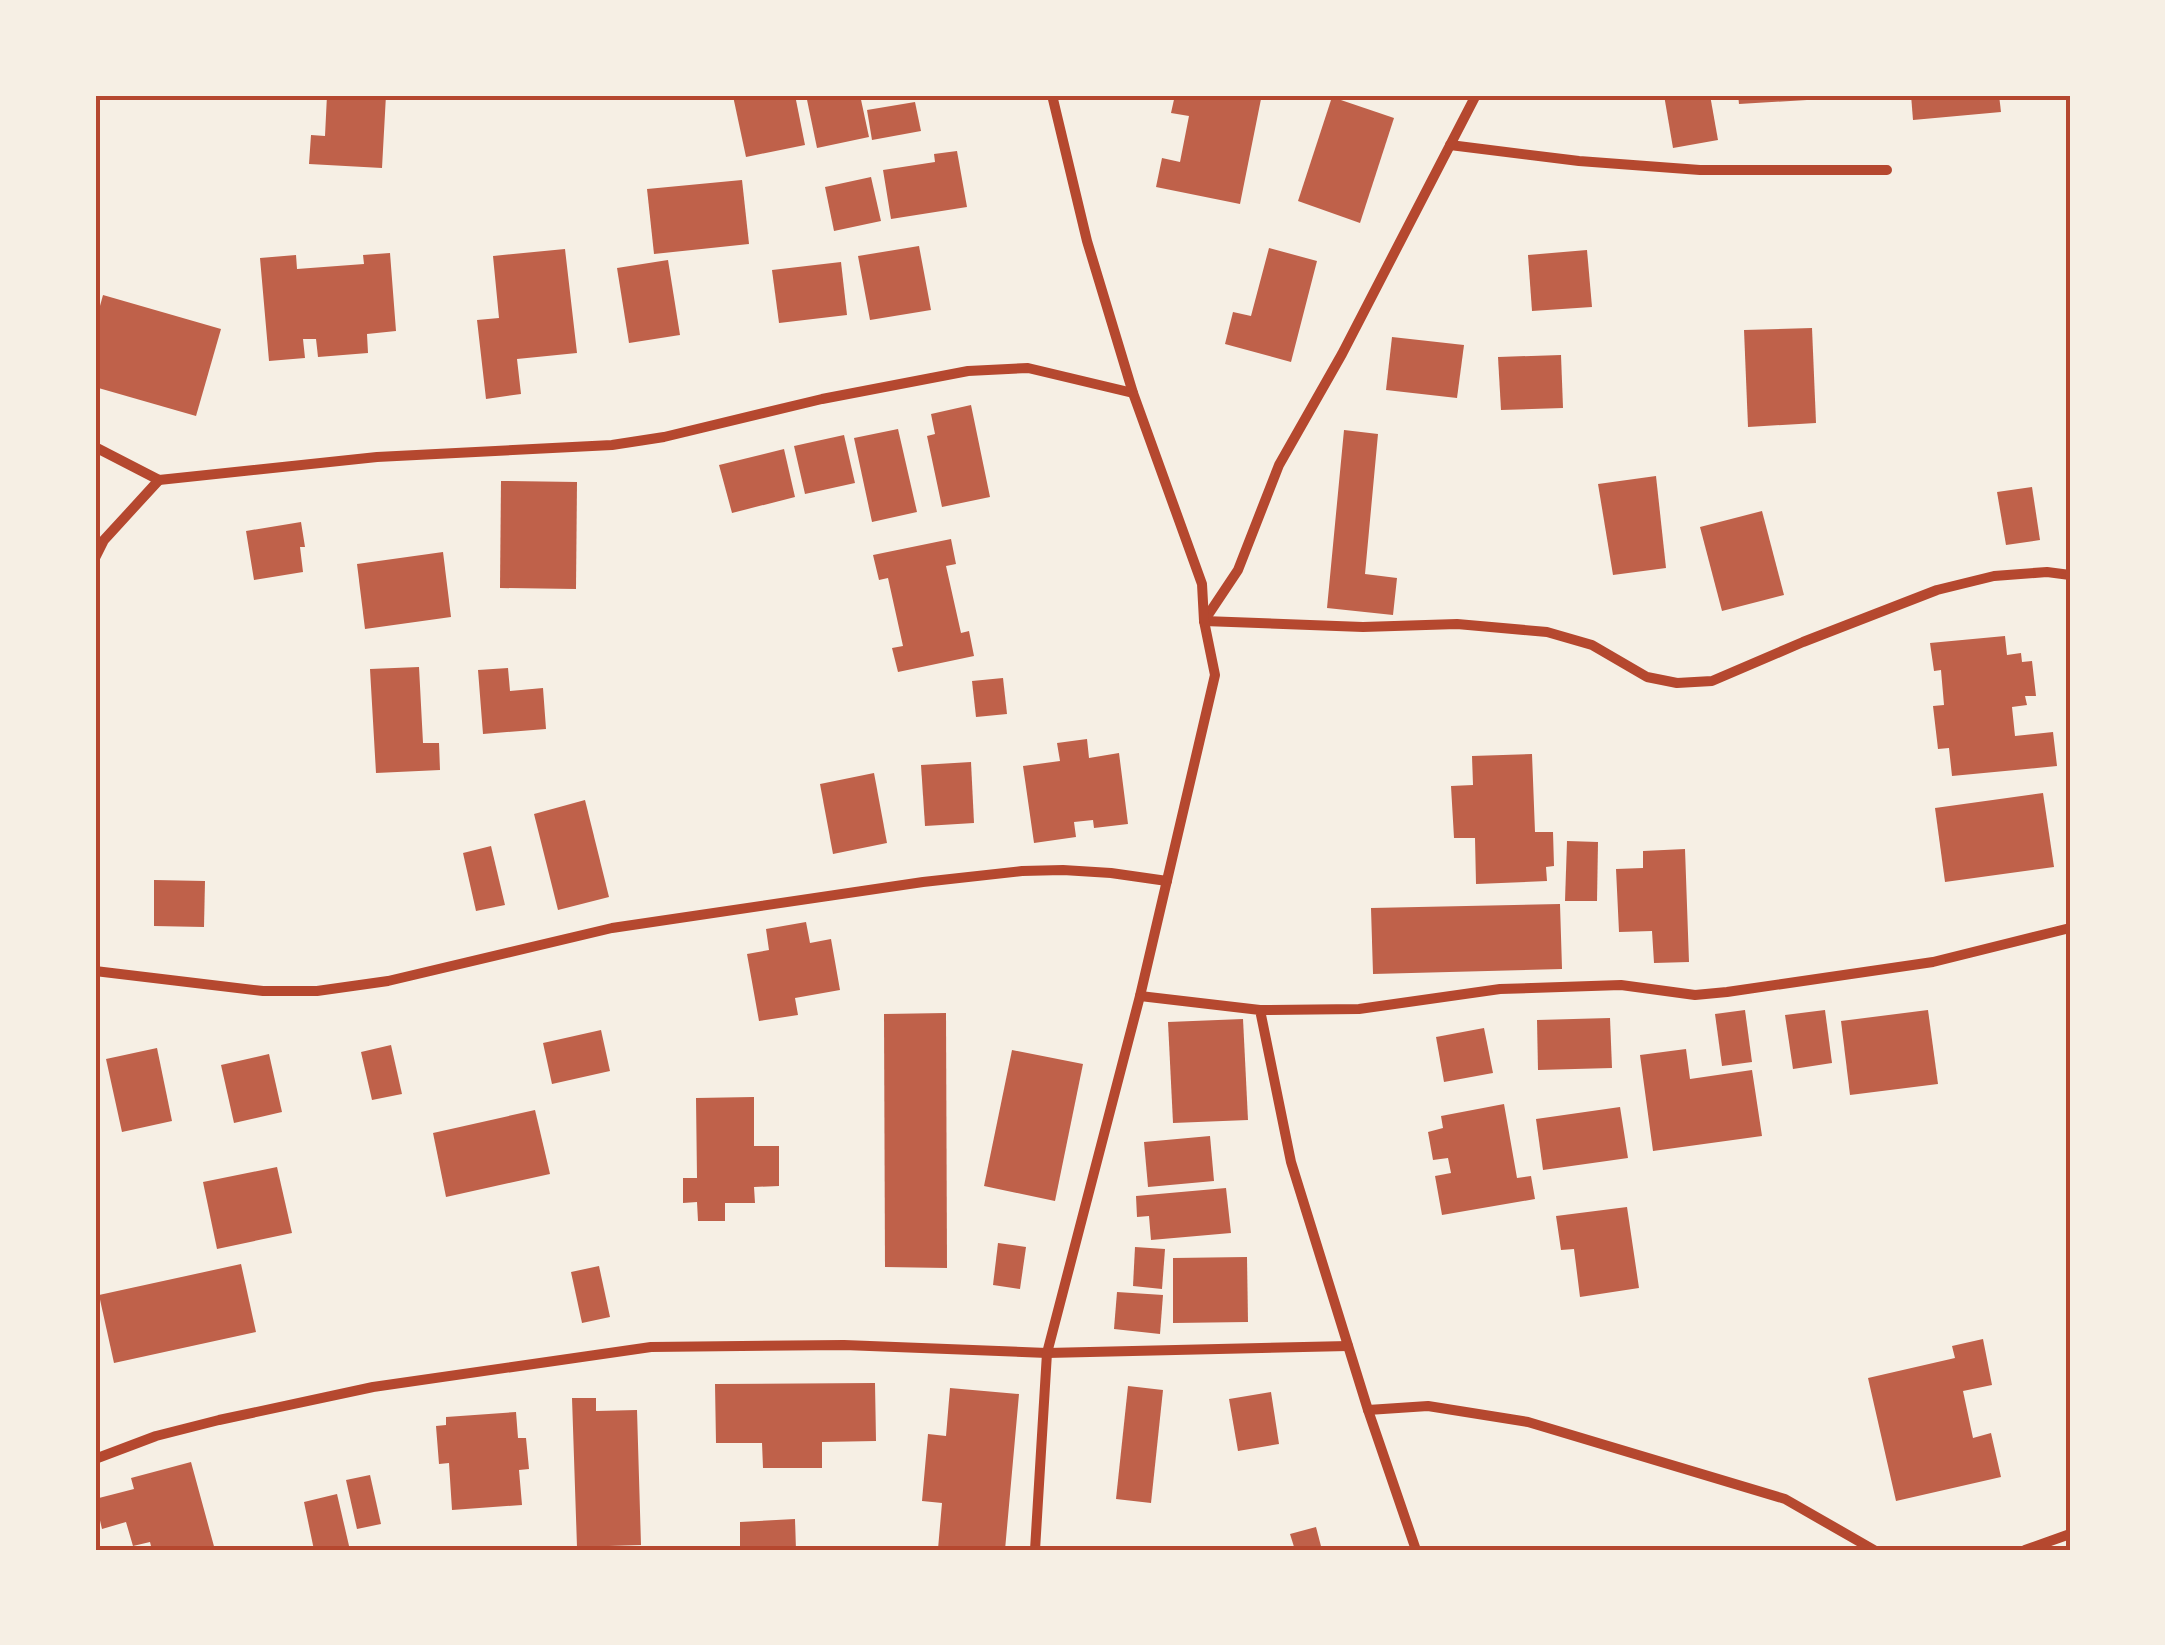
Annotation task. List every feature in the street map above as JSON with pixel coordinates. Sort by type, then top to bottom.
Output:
[{"type":"street","points":[[1035,1550],[1047,1352],[1140,996],[1215,675],[1204,620],[1202,584],[1133,393],[1087,241],[1052,95]]},
{"type":"street","points":[[1204,620],[1238,570],[1279,465],[1342,354],[1476,95]]},
{"type":"street","points":[[1450,145],[1579,161],[1700,170],[1887,170]]},
{"type":"street","points":[[95,446],[159,480],[377,456],[612,445],[968,371],[1028,368],[1133,393]]},
{"type":"street","points":[[95,558],[104,540],[159,480]]},
{"type":"street","points":[[1204,620],[1363,627],[1457,624],[1547,632],[1592,645],[1647,677],[1677,683],[1712,681],[1936,590],[1994,576],[2046,572],[2070,575]]},
{"type":"street","points":[[95,971],[264,991],[317,991],[388,982],[612,928],[923,882],[1049,870],[1111,872],[1167,881]]},
{"type":"street","points":[[1140,996],[1260,1010],[1359,1009],[1500,989],[1620,985],[1695,994],[1727,992],[1933,962],[2070,928]]},
{"type":"street","points":[[1260,1010],[1291,1162],[1416,1550]]},
{"type":"street","points":[[95,1459],[156,1436],[374,1387],[651,1346],[1047,1352],[1348,1346]]},
{"type":"street","points":[[1368,1410],[1428,1406],[1528,1422],[1785,1498],[1874,1550]]},
{"type":"street","points":[[2025,1550],[2070,1536]]},
{"type":"building","points":[[327,95],[386,95],[382,168],[309,164],[311,135],[325,136]]},
{"type":"building","points":[[795,95],[805,145],[746,157],[733,96]]},
{"type":"building","points":[[806,95],[860,95],[869,137],[817,148]]},
{"type":"building","points":[[1175,95],[1242,95],[1261,99],[1240,204],[1156,187],[1162,158],[1180,162],[1189,116],[1171,113]]},
{"type":"building","points":[[1664,95],[1710,95],[1718,140],[1673,148]]},
{"type":"building","points":[[1738,95],[1807,95],[1807,100],[1739,104]]},
{"type":"building","points":[[1911,95],[1999,95],[2001,112],[1913,120]]},
{"type":"building","points":[[1332,97],[1394,118],[1360,223],[1298,201]]},
{"type":"building","points":[[915,102],[921,131],[872,140],[867,110]]},
{"type":"building","points":[[957,151],[967,207],[891,219],[883,170],[935,162],[934,154]]},
{"type":"building","points":[[871,177],[881,221],[834,231],[825,187]]},
{"type":"building","points":[[742,180],[749,244],[654,254],[647,189]]},
{"type":"building","points":[[919,246],[931,310],[870,320],[858,256]]},
{"type":"building","points":[[1269,248],[1317,261],[1291,362],[1225,344],[1233,312],[1251,316]]},
{"type":"building","points":[[565,249],[577,353],[517,359],[521,394],[486,399],[477,320],[499,318],[493,256]]},
{"type":"building","points":[[1587,250],[1592,307],[1532,311],[1528,255]]},
{"type":"building","points":[[390,253],[396,331],[367,334],[368,353],[318,357],[316,339],[303,339],[305,358],[269,361],[260,258],[296,255],[297,269],[364,264],[363,255]]},
{"type":"building","points":[[668,260],[680,335],[629,343],[617,268]]},
{"type":"building","points":[[841,262],[847,315],[779,323],[772,270]]},
{"type":"building","points":[[103,295],[221,329],[196,416],[95,387],[95,324]]},
{"type":"building","points":[[1812,328],[1816,423],[1748,427],[1744,330]]},
{"type":"building","points":[[1392,337],[1464,345],[1457,398],[1386,390]]},
{"type":"building","points":[[1561,355],[1563,408],[1501,410],[1498,357]]},
{"type":"building","points":[[971,405],[990,497],[942,507],[927,436],[935,434],[931,414]]},
{"type":"building","points":[[898,429],[917,512],[872,522],[854,438]]},
{"type":"building","points":[[1344,430],[1378,434],[1365,574],[1397,578],[1393,615],[1327,608]]},
{"type":"building","points":[[844,435],[855,483],[805,494],[794,446]]},
{"type":"building","points":[[784,449],[795,497],[732,513],[719,465]]},
{"type":"building","points":[[1656,476],[1666,568],[1613,575],[1598,484]]},
{"type":"building","points":[[501,481],[577,482],[576,589],[500,588]]},
{"type":"building","points":[[2032,487],[2040,540],[2006,545],[1997,492]]},
{"type":"building","points":[[1762,511],[1784,595],[1722,611],[1700,527]]},
{"type":"building","points":[[301,522],[303,572],[254,580],[246,531]]},
{"type":"building","points":[[951,539],[956,564],[946,566],[961,633],[969,631],[974,656],[898,672],[892,648],[903,646],[888,578],[879,580],[873,555]]},
{"type":"building","points":[[443,552],[451,617],[365,629],[357,564]]},
{"type":"building","points":[[2005,636],[2007,655],[2021,653],[2022,662],[2032,661],[2036,696],[2025,696],[2027,705],[2012,707],[2015,736],[2053,732],[2057,766],[1952,776],[1949,748],[1938,749],[1933,706],[1944,705],[1941,670],[1934,671],[1930,643]]},
{"type":"building","points":[[419,667],[423,743],[439,743],[440,770],[376,773],[370,669]]},
{"type":"building","points":[[508,668],[510,691],[543,688],[546,729],[483,734],[478,670]]},
{"type":"building","points":[[1003,678],[1007,714],[976,717],[972,681]]},
{"type":"building","points":[[1087,739],[1089,758],[1119,753],[1128,824],[1094,828],[1093,820],[1074,822],[1076,837],[1034,843],[1023,766],[1060,761],[1057,743]]},
{"type":"building","points":[[1532,754],[1535,832],[1553,832],[1554,866],[1546,867],[1547,881],[1476,884],[1475,838],[1454,838],[1451,786],[1473,785],[1472,756]]},
{"type":"building","points":[[971,762],[974,823],[925,826],[921,765]]},
{"type":"building","points":[[874,773],[887,843],[833,854],[820,784]]},
{"type":"building","points":[[2043,793],[2054,867],[1945,882],[1935,808]]},
{"type":"building","points":[[585,800],[609,897],[558,910],[534,814]]},
{"type":"building","points":[[1567,841],[1598,842],[1597,901],[1565,901]]},
{"type":"building","points":[[491,846],[505,905],[476,911],[463,853]]},
{"type":"building","points":[[1685,849],[1689,962],[1654,963],[1652,931],[1619,932],[1616,869],[1643,868],[1643,851]]},
{"type":"building","points":[[154,880],[205,881],[204,927],[154,926]]},
{"type":"building","points":[[1560,904],[1562,969],[1373,974],[1371,908]]},
{"type":"building","points":[[806,922],[810,943],[831,939],[840,990],[795,998],[798,1015],[759,1021],[747,954],[769,950],[766,929]]},
{"type":"building","points":[[1745,1010],[1752,1062],[1722,1066],[1715,1014]]},
{"type":"building","points":[[1825,1010],[1832,1063],[1793,1069],[1785,1015]]},
{"type":"building","points":[[1928,1010],[1938,1084],[1850,1095],[1841,1021]]},
{"type":"building","points":[[946,1013],[947,1268],[885,1267],[884,1014]]},
{"type":"building","points":[[1610,1018],[1612,1068],[1538,1070],[1537,1020]]},
{"type":"building","points":[[1243,1019],[1248,1120],[1173,1123],[1168,1022]]},
{"type":"building","points":[[1484,1028],[1493,1073],[1444,1082],[1436,1037]]},
{"type":"building","points":[[601,1030],[610,1071],[552,1084],[543,1043]]},
{"type":"building","points":[[391,1045],[402,1094],[372,1100],[361,1052]]},
{"type":"building","points":[[157,1048],[172,1121],[122,1132],[106,1059]]},
{"type":"building","points":[[1686,1049],[1690,1079],[1752,1070],[1762,1136],[1653,1151],[1640,1055]]},
{"type":"building","points":[[1012,1050],[1083,1064],[1055,1201],[984,1186]]},
{"type":"building","points":[[269,1054],[282,1112],[234,1123],[221,1065]]},
{"type":"building","points":[[754,1097],[754,1146],[779,1146],[779,1186],[754,1187],[755,1203],[725,1203],[725,1221],[698,1221],[697,1202],[683,1203],[683,1178],[697,1178],[696,1098]]},
{"type":"building","points":[[1504,1104],[1517,1178],[1531,1176],[1535,1199],[1442,1215],[1435,1176],[1451,1173],[1448,1158],[1433,1160],[1428,1132],[1443,1128],[1441,1116]]},
{"type":"building","points":[[1620,1107],[1628,1158],[1543,1170],[1536,1119]]},
{"type":"building","points":[[535,1110],[550,1174],[446,1197],[433,1133]]},
{"type":"building","points":[[1210,1136],[1214,1181],[1148,1187],[1144,1142]]},
{"type":"building","points":[[277,1167],[292,1233],[217,1249],[203,1182]]},
{"type":"building","points":[[1226,1188],[1231,1233],[1151,1240],[1149,1216],[1137,1217],[1136,1196]]},
{"type":"building","points":[[1627,1207],[1639,1288],[1580,1297],[1574,1249],[1561,1250],[1556,1216]]},
{"type":"building","points":[[998,1243],[1026,1247],[1020,1289],[993,1285]]},
{"type":"building","points":[[1135,1247],[1165,1249],[1162,1289],[1133,1286]]},
{"type":"building","points":[[1247,1257],[1248,1322],[1173,1323],[1173,1258]]},
{"type":"building","points":[[241,1264],[256,1332],[114,1363],[99,1295]]},
{"type":"building","points":[[599,1266],[610,1317],[582,1323],[571,1272]]},
{"type":"building","points":[[1117,1292],[1163,1295],[1160,1334],[1114,1329]]},
{"type":"building","points":[[1983,1339],[1992,1385],[1963,1391],[1973,1438],[1991,1433],[2001,1477],[1896,1501],[1868,1378],[1955,1358],[1952,1346]]},
{"type":"building","points":[[875,1383],[876,1441],[822,1442],[822,1468],[763,1468],[762,1443],[716,1443],[715,1384]]},
{"type":"building","points":[[1128,1386],[1163,1390],[1151,1503],[1116,1499]]},
{"type":"building","points":[[950,1388],[1019,1394],[1005,1550],[938,1549],[942,1503],[922,1501],[928,1434],[946,1436]]},
{"type":"building","points":[[1271,1392],[1279,1444],[1238,1451],[1229,1399]]},
{"type":"building","points":[[572,1398],[596,1398],[596,1411],[637,1410],[641,1545],[577,1547]]},
{"type":"building","points":[[516,1412],[518,1438],[526,1438],[529,1469],[519,1470],[522,1505],[452,1510],[449,1463],[439,1464],[436,1426],[446,1425],[446,1417]]},
{"type":"building","points":[[191,1462],[215,1550],[152,1550],[150,1542],[133,1546],[126,1522],[102,1529],[95,1499],[134,1489],[131,1478]]},
{"type":"building","points":[[370,1475],[381,1524],[357,1529],[346,1480]]},
{"type":"building","points":[[337,1494],[350,1550],[314,1550],[304,1502]]},
{"type":"building","points":[[795,1519],[796,1550],[740,1550],[740,1522]]},
{"type":"building","points":[[1316,1527],[1322,1550],[1295,1550],[1290,1534]]}]
